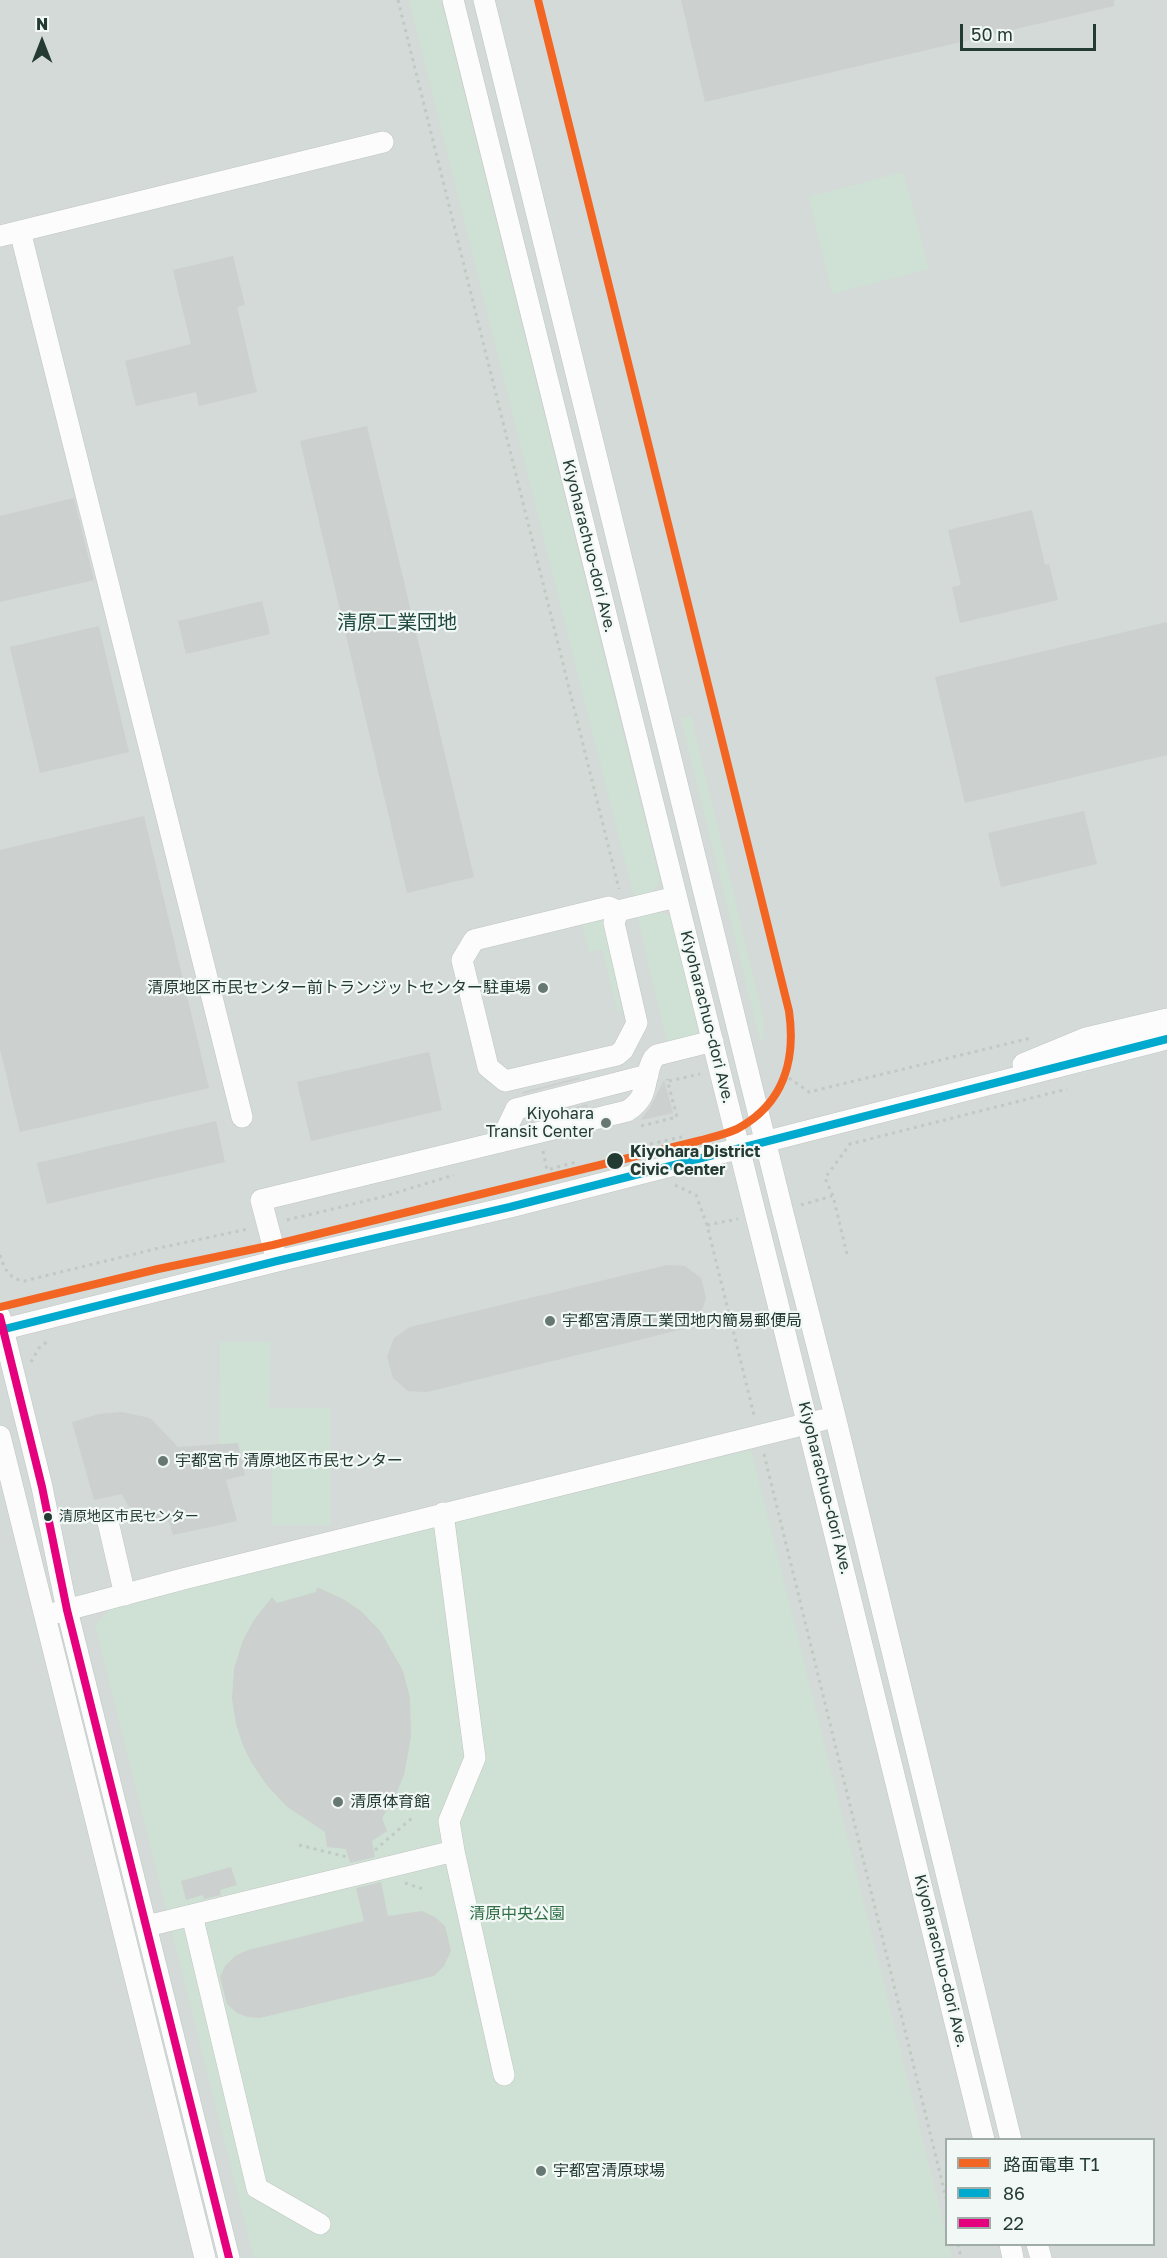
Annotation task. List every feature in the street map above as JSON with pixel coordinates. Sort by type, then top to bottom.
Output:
[{"type":"street","name":"Kiyoharachuo-dori Ave.","points":[[453,0],[809,1423],[984,2138]]},
{"type":"street","name":"Kiyoharachuo-dori Ave.","points":[[484,0],[765,1142],[835,1416],[1011,2138]]},
{"type":"street","points":[[242,1118],[10,233],[384,142]]},
{"type":"street","points":[[621,910],[614,923],[637,1018],[636,1027],[623,1050],[617,1055],[504,1081],[488,1067],[462,960],[474,940],[609,907],[621,910],[676,897]]},
{"type":"street","points":[[938,1097],[1086,1038],[1167,1018]]},
{"type":"street","points":[[229,2258],[67,1610],[42,1487],[1,1325],[510,1207],[1167,1039]]},
{"type":"street","points":[[658,1078],[653,1059],[661,1054],[713,1041]]},
{"type":"street","points":[[277,1261],[261,1200],[627,1111],[636,1105],[658,1078]]},
{"type":"street","points":[[500,1142],[516,1109],[658,1078]]},
{"type":"street","points":[[46,1616],[835,1416]]},
{"type":"street","points":[[0,1436],[205,2258]]},
{"type":"street","points":[[443,1514],[475,1758],[449,1821],[504,2075]]},
{"type":"street","points":[[108,1522],[125,1595]]},
{"type":"street","points":[[147,1926],[454,1851]]},
{"type":"street","points":[[192,1915],[257,2188],[320,2224]]},
{"type":"path","points":[[398,0],[621,910]]},
{"type":"path","points":[[789,1078],[809,1092],[1038,1036]]},
{"type":"path","points":[[640,1126],[677,1117],[658,1078],[661,1054]]},
{"type":"path","points":[[658,1078],[708,1072]]},
{"type":"path","points":[[847,1254],[825,1178],[850,1144],[1067,1089]]},
{"type":"path","points":[[650,1144],[682,1137]]},
{"type":"path","points":[[534,1153],[554,1148]]},
{"type":"path","points":[[543,1151],[547,1170],[576,1162]]},
{"type":"path","points":[[0,1255],[6,1271],[15,1279],[24,1281],[382,1197],[455,1174]]},
{"type":"path","points":[[664,1187],[675,1185],[696,1195],[707,1225],[945,2194]]},
{"type":"path","points":[[796,1206],[832,1196]]},
{"type":"path","points":[[707,1225],[743,1218]]},
{"type":"path","points":[[30,1370],[33,1356],[45,1341],[54,1338]]},
{"type":"path","points":[[374,1851],[412,1818]]},
{"type":"path","points":[[299,1845],[348,1857]]},
{"type":"shaded area","points":[[0,0],[1167,0],[1167,2258],[0,2258]]},
{"type":"green space","points":[[409,0],[441,0],[660,881],[652,892],[634,897]]},
{"type":"green space","points":[[903,172],[929,269],[832,294],[809,197]]},
{"type":"green space","points":[[691,716],[764,1021],[763,1040],[760,1040],[681,718]]},
{"type":"green space","points":[[655,910],[671,916],[701,1039],[668,1047],[637,915]]},
{"type":"green space","points":[[607,914],[621,973],[617,990],[622,1009],[618,1013],[602,949],[589,952],[581,920]]},
{"type":"green space","points":[[220,1342],[270,1342],[269,1408],[331,1408],[331,1525],[272,1525],[272,1452],[219,1452]]},
{"type":"green space","name":"清原中央公園","points":[[751,1450],[945,2229],[945,2246],[949,2246],[953,2258],[254,2258],[95,1626],[113,1606]]},
{"type":"building","points":[[681,0],[1114,0],[1114,6],[705,102]]},
{"type":"building","points":[[233,256],[245,305],[237,307],[257,392],[199,406],[196,392],[136,406],[125,361],[191,344],[173,270]]},
{"type":"building","points":[[367,426],[474,877],[407,893],[300,441]]},
{"type":"building","points":[[74,498],[94,580],[0,602],[0,516]]},
{"type":"building","points":[[1032,510],[1045,565],[1049,564],[1058,600],[960,623],[952,587],[961,585],[948,530]]},
{"type":"building","points":[[262,601],[270,634],[186,654],[178,621]]},
{"type":"building","points":[[1167,622],[1167,755],[965,803],[935,677]]},
{"type":"building","points":[[99,626],[129,752],[40,773],[10,647]]},
{"type":"building","points":[[1084,811],[1097,864],[1001,887],[988,833]]},
{"type":"building","points":[[144,816],[209,1088],[20,1132],[0,1049],[0,850]]},
{"type":"building","points":[[429,1052],[442,1110],[311,1141],[297,1082]]},
{"type":"building","points":[[580,1077],[580,1079],[523,1094],[522,1092]]},
{"type":"building","points":[[664,1080],[673,1113],[641,1120],[651,1106]]},
{"type":"building","points":[[587,1104],[588,1107],[529,1122],[528,1119]]},
{"type":"building","points":[[216,1121],[225,1162],[47,1204],[37,1163]]},
{"type":"building","points":[[667,1265],[685,1266],[701,1278],[706,1298],[699,1319],[683,1329],[427,1392],[408,1391],[393,1378],[387,1357],[394,1338],[410,1327]]},
{"type":"building","name":"宇都宮市 清原地区市民センター","points":[[122,1412],[150,1418],[178,1447],[238,1443],[245,1475],[226,1480],[237,1521],[173,1535],[169,1522],[147,1520],[136,1514],[122,1494],[94,1500],[72,1422],[99,1414]]},
{"type":"building","name":"清原体育館","points":[[317,1587],[343,1599],[361,1611],[381,1632],[403,1671],[410,1698],[411,1737],[404,1775],[394,1799],[382,1818],[387,1831],[372,1841],[375,1857],[350,1863],[346,1849],[327,1847],[325,1832],[286,1806],[266,1784],[251,1762],[242,1743],[232,1699],[234,1669],[243,1640],[254,1620],[272,1597],[277,1603],[316,1592]]},
{"type":"building","points":[[231,1867],[237,1885],[220,1890],[221,1895],[204,1899],[203,1895],[186,1900],[181,1881]]},
{"type":"building","points":[[381,1882],[388,1916],[422,1911],[435,1917],[445,1926],[451,1951],[444,1966],[434,1976],[260,2018],[237,2013],[227,2004],[220,1977],[225,1966],[235,1956],[248,1950],[364,1921],[356,1888]]},
{"type":"tram line","name":"T1","points":[[0,1307],[158,1269],[273,1245],[720,1135],[737,1129],[753,1119],[776,1094],[783,1079],[790,1047],[789,1011],[538,0]]},
{"type":"transit line","name":"86","points":[[0,1330],[277,1261],[510,1207],[1167,1039]]},
{"type":"transit line","name":"22","points":[[0,1317],[42,1487],[67,1610],[229,2258]]},
{"type":"place","name":"清原地区市民センター前トランジットセンター駐車場","points":[[543,988]]},
{"type":"place","name":"Kiyohara Transit Center","points":[[606,1123]]},
{"type":"place","name":"Kiyohara District Civic Center","points":[[615,1161]]},
{"type":"place","name":"宇都宮清原工業団地内簡易郵便局","points":[[550,1321]]},
{"type":"place","name":"宇都宮市 清原地区市民センター","points":[[163,1461]]},
{"type":"place","name":"清原地区市民センター","points":[[48,1517]]},
{"type":"place","name":"清原体育館","points":[[338,1802]]},
{"type":"place","name":"宇都宮清原球場","points":[[541,2171]]},
{"type":"district","name":"清原工業団地","points":[[397,623]]}]
